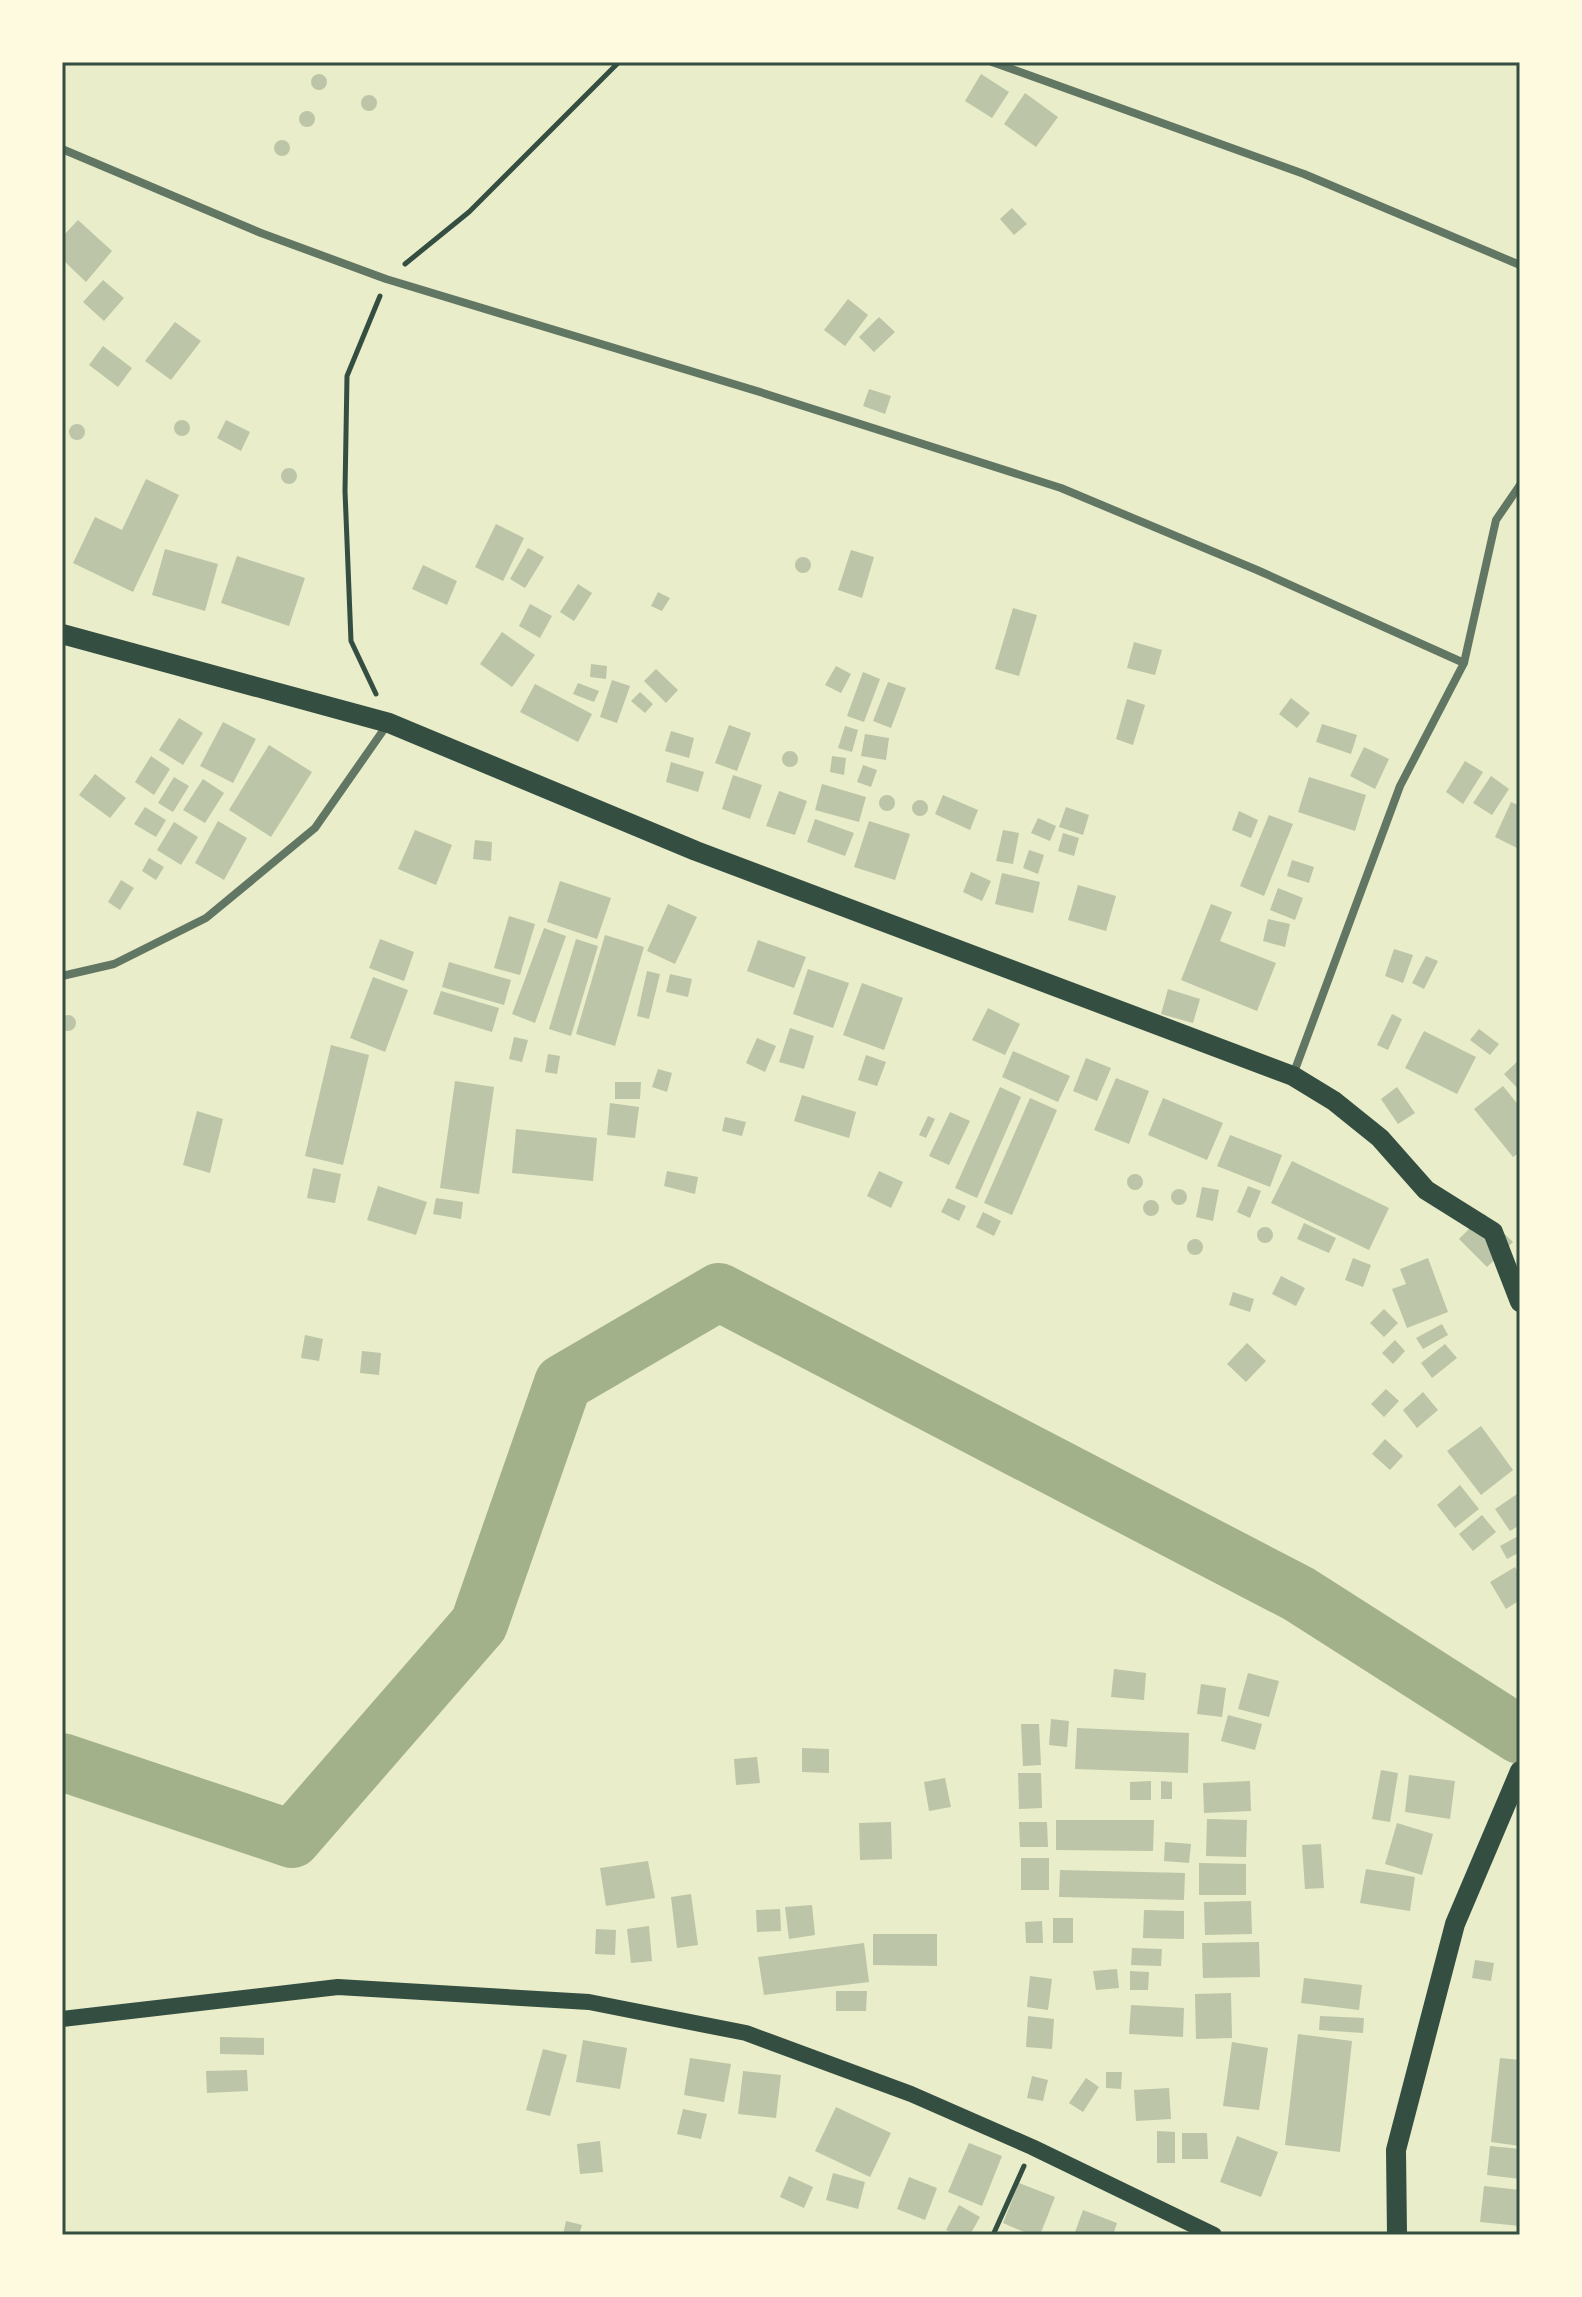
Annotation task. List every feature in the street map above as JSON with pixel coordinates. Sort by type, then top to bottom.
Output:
[{"type":"main road","points":[[62,634],[389,723],[696,851],[1293,1076],[1334,1101],[1380,1138],[1426,1190],[1493,1232],[1520,1302]]},
{"type":"main road","points":[[1397,2235],[1396,2150],[1455,1924],[1520,1771]]},
{"type":"main road","points":[[62,2019],[338,1987],[589,2002],[746,2033],[911,2094],[1032,2147],[1214,2235]]},
{"type":"street","points":[[992,62],[1304,174],[1520,265]]},
{"type":"street","points":[[62,149],[247,227],[386,279],[763,393],[1061,488],[1257,570],[1464,663]]},
{"type":"street","points":[[1293,1076],[1400,786],[1464,663],[1496,520],[1520,485]]},
{"type":"street","points":[[62,976],[114,964],[206,918],[315,828],[389,723]]},
{"type":"path","points":[[389,723],[351,641],[345,491],[347,376],[386,279],[469,212],[619,62]]},
{"type":"path","points":[[993,2235],[1032,2147]]},
{"type":"building","points":[[319,74],[325,76],[325,88],[319,90],[313,88],[311,82],[313,76]]},
{"type":"building","points":[[981,74],[1009,92],[992,118],[965,101]]},
{"type":"building","points":[[1025,93],[1058,117],[1036,147],[1004,124]]},
{"type":"building","points":[[369,95],[375,97],[375,109],[369,111],[363,109],[361,103],[363,97]]},
{"type":"building","points":[[304,111],[310,111],[315,119],[313,125],[304,127],[299,122],[299,116]]},
{"type":"building","points":[[279,140],[285,140],[290,148],[288,154],[279,156],[274,151],[274,145]]},
{"type":"building","points":[[1012,208],[1027,224],[1014,235],[1000,219]]},
{"type":"building","points":[[78,220],[112,251],[86,282],[62,259],[62,237]]},
{"type":"building","points":[[103,280],[124,298],[104,321],[83,302]]},
{"type":"building","points":[[848,299],[868,315],[845,346],[824,330]]},
{"type":"building","points":[[879,317],[895,332],[874,352],[859,337]]},
{"type":"building","points":[[175,322],[201,341],[171,380],[145,361]]},
{"type":"building","points":[[103,346],[132,368],[118,387],[89,365]]},
{"type":"building","points":[[869,389],[891,396],[885,414],[863,406]]},
{"type":"building","points":[[179,420],[185,420],[190,428],[188,434],[179,436],[174,431],[174,425]]},
{"type":"building","points":[[226,420],[250,432],[241,451],[217,438]]},
{"type":"building","points":[[74,424],[80,424],[85,432],[83,438],[74,440],[69,435],[69,429]]},
{"type":"building","points":[[289,468],[295,470],[295,482],[289,484],[283,482],[281,476],[283,470]]},
{"type":"building","points":[[146,479],[179,495],[133,592],[73,563],[95,517],[122,530]]},
{"type":"building","points":[[496,524],[524,538],[503,581],[475,567]]},
{"type":"building","points":[[528,548],[544,557],[525,588],[510,579]]},
{"type":"building","points":[[165,549],[218,564],[205,611],[152,595]]},
{"type":"building","points":[[851,550],[874,557],[862,598],[838,590]]},
{"type":"building","points":[[237,556],[305,578],[289,626],[221,603]]},
{"type":"building","points":[[803,557],[809,559],[809,571],[803,573],[797,571],[795,565],[797,559]]},
{"type":"building","points":[[423,565],[457,581],[447,605],[412,589]]},
{"type":"building","points":[[578,584],[592,593],[574,621],[560,612]]},
{"type":"building","points":[[658,592],[670,598],[662,611],[651,606]]},
{"type":"building","points":[[530,604],[552,616],[540,638],[519,626]]},
{"type":"building","points":[[1013,608],[1037,615],[1019,676],[995,669]]},
{"type":"building","points":[[502,632],[535,655],[512,687],[480,664]]},
{"type":"building","points":[[1134,642],[1162,650],[1155,675],[1127,668]]},
{"type":"building","points":[[591,664],[607,666],[606,679],[590,677]]},
{"type":"building","points":[[836,666],[851,674],[841,693],[825,685]]},
{"type":"building","points":[[656,669],[678,690],[666,703],[644,681]]},
{"type":"building","points":[[863,672],[880,679],[864,722],[847,716]]},
{"type":"building","points":[[612,680],[630,686],[617,723],[600,717]]},
{"type":"building","points":[[888,682],[906,688],[891,728],[873,721]]},
{"type":"building","points":[[578,683],[599,691],[594,702],[573,694]]},
{"type":"building","points":[[535,684],[592,714],[578,742],[520,712]]},
{"type":"building","points":[[640,692],[653,704],[645,713],[631,701]]},
{"type":"building","points":[[1291,698],[1310,713],[1297,728],[1279,714]]},
{"type":"building","points":[[1127,699],[1145,705],[1133,745],[1116,739]]},
{"type":"building","points":[[179,718],[203,733],[183,765],[159,750]]},
{"type":"building","points":[[223,722],[256,739],[233,783],[200,766]]},
{"type":"building","points":[[1322,724],[1357,735],[1351,754],[1316,742]]},
{"type":"building","points":[[729,725],[751,733],[737,771],[715,763]]},
{"type":"building","points":[[845,726],[858,730],[852,752],[838,748]]},
{"type":"building","points":[[671,731],[694,738],[689,758],[665,751]]},
{"type":"building","points":[[865,734],[889,738],[886,760],[861,756]]},
{"type":"building","points":[[269,745],[312,772],[271,837],[229,810]]},
{"type":"building","points":[[1364,747],[1389,759],[1375,789],[1350,776]]},
{"type":"building","points":[[790,751],[796,753],[796,765],[790,767],[784,765],[782,759],[784,753]]},
{"type":"building","points":[[151,756],[170,769],[154,795],[135,782]]},
{"type":"building","points":[[832,756],[846,758],[844,775],[830,772]]},
{"type":"building","points":[[1465,761],[1483,772],[1463,804],[1446,792]]},
{"type":"building","points":[[671,762],[704,772],[698,792],[666,782]]},
{"type":"building","points":[[863,765],[877,770],[871,787],[857,782]]},
{"type":"building","points":[[95,774],[126,798],[110,818],[79,795]]},
{"type":"building","points":[[733,775],[762,785],[750,819],[722,809]]},
{"type":"building","points":[[1491,776],[1509,789],[1492,815],[1473,803]]},
{"type":"building","points":[[174,777],[189,786],[173,812],[158,803]]},
{"type":"building","points":[[1309,777],[1366,795],[1355,831],[1298,812]]},
{"type":"building","points":[[203,779],[224,793],[205,823],[183,810]]},
{"type":"building","points":[[822,784],[866,797],[859,822],[815,810]]},
{"type":"building","points":[[779,791],[807,801],[795,835],[766,826]]},
{"type":"building","points":[[887,795],[893,797],[893,809],[887,811],[881,809],[879,803],[881,797]]},
{"type":"building","points":[[943,795],[978,810],[970,830],[935,814]]},
{"type":"building","points":[[917,800],[923,800],[928,808],[926,814],[917,816],[912,811],[912,805]]},
{"type":"building","points":[[1511,802],[1520,806],[1519,849],[1495,837]]},
{"type":"building","points":[[145,807],[166,820],[156,837],[134,824]]},
{"type":"building","points":[[1066,807],[1089,815],[1083,835],[1059,827]]},
{"type":"building","points":[[1239,811],[1258,820],[1251,838],[1232,830]]},
{"type":"building","points":[[1269,815],[1293,824],[1264,896],[1240,886]]},
{"type":"building","points":[[1038,818],[1056,826],[1050,841],[1031,833]]},
{"type":"building","points":[[815,819],[854,833],[845,856],[807,842]]},
{"type":"building","points":[[218,821],[247,838],[224,880],[195,863]]},
{"type":"building","points":[[869,821],[910,834],[895,880],[854,867]]},
{"type":"building","points":[[174,822],[198,837],[181,865],[157,850]]},
{"type":"building","points":[[415,830],[452,845],[436,885],[398,869]]},
{"type":"building","points":[[1003,830],[1019,833],[1013,864],[996,861]]},
{"type":"building","points":[[1063,833],[1079,838],[1074,856],[1058,851]]},
{"type":"building","points":[[475,840],[492,842],[491,861],[473,859]]},
{"type":"building","points":[[1029,850],[1044,855],[1038,874],[1023,868]]},
{"type":"building","points":[[149,858],[164,867],[156,880],[142,871]]},
{"type":"building","points":[[1292,860],[1314,867],[1309,883],[1287,876]]},
{"type":"building","points":[[971,872],[991,881],[982,901],[963,892]]},
{"type":"building","points":[[1002,873],[1040,882],[1033,913],[995,904]]},
{"type":"building","points":[[121,880],[134,888],[120,910],[108,902]]},
{"type":"building","points":[[560,881],[611,898],[597,939],[547,922]]},
{"type":"building","points":[[1078,885],[1116,896],[1106,931],[1068,920]]},
{"type":"building","points":[[1278,888],[1303,898],[1295,920],[1270,910]]},
{"type":"building","points":[[668,904],[697,917],[675,964],[647,951]]},
{"type":"building","points":[[1211,904],[1232,912],[1220,941],[1276,963],[1257,1011],[1181,980]]},
{"type":"building","points":[[509,916],[535,924],[520,975],[494,968]]},
{"type":"building","points":[[1268,919],[1290,924],[1285,947],[1263,941]]},
{"type":"building","points":[[544,928],[566,936],[535,1023],[512,1014]]},
{"type":"building","points":[[605,935],[644,947],[615,1046],[576,1034]]},
{"type":"building","points":[[380,939],[414,952],[404,981],[369,968]]},
{"type":"building","points":[[576,939],[598,946],[571,1036],[549,1029]]},
{"type":"building","points":[[758,940],[806,957],[794,988],[747,971]]},
{"type":"building","points":[[1394,949],[1413,955],[1403,983],[1385,976]]},
{"type":"building","points":[[1426,956],[1438,961],[1424,989],[1412,983]]},
{"type":"building","points":[[449,962],[511,980],[504,1005],[442,987]]},
{"type":"building","points":[[808,969],[849,983],[833,1028],[793,1014]]},
{"type":"building","points":[[647,971],[660,974],[649,1019],[637,1016]]},
{"type":"building","points":[[670,974],[692,979],[688,997],[666,992]]},
{"type":"building","points":[[373,977],[408,990],[385,1052],[350,1038]]},
{"type":"building","points":[[862,983],[903,998],[884,1050],[843,1035]]},
{"type":"building","points":[[1168,989],[1200,999],[1193,1023],[1161,1014]]},
{"type":"building","points":[[441,991],[499,1008],[492,1032],[433,1014]]},
{"type":"building","points":[[988,1008],[1020,1024],[1005,1055],[972,1040]]},
{"type":"building","points":[[1392,1014],[1402,1019],[1388,1050],[1377,1045]]},
{"type":"building","points":[[68,1015],[76,1023],[68,1031],[60,1023]]},
{"type":"building","points":[[790,1028],[814,1036],[804,1069],[779,1062]]},
{"type":"building","points":[[1479,1029],[1499,1044],[1490,1055],[1470,1040]]},
{"type":"building","points":[[1424,1031],[1476,1057],[1457,1094],[1405,1068]]},
{"type":"building","points":[[514,1037],[528,1040],[522,1062],[509,1059]]},
{"type":"building","points":[[757,1038],[776,1046],[765,1072],[746,1063]]},
{"type":"building","points":[[331,1045],[369,1055],[343,1165],[305,1156]]},
{"type":"building","points":[[1013,1051],[1070,1076],[1058,1102],[1002,1077]]},
{"type":"building","points":[[548,1054],[560,1056],[557,1074],[545,1072]]},
{"type":"building","points":[[866,1055],[886,1062],[877,1086],[858,1080]]},
{"type":"building","points":[[1086,1058],[1111,1068],[1097,1101],[1073,1091]]},
{"type":"building","points":[[1520,1059],[1520,1091],[1504,1074]]},
{"type":"building","points":[[658,1069],[672,1073],[667,1092],[652,1087]]},
{"type":"building","points":[[1116,1078],[1149,1091],[1129,1144],[1094,1130]]},
{"type":"building","points":[[455,1081],[494,1087],[479,1194],[440,1188]]},
{"type":"building","points":[[615,1082],[641,1082],[640,1099],[615,1099]]},
{"type":"building","points":[[1503,1086],[1520,1107],[1520,1152],[1513,1157],[1474,1109]]},
{"type":"building","points":[[1000,1087],[1021,1097],[977,1198],[955,1188]]},
{"type":"building","points":[[1397,1087],[1415,1113],[1398,1124],[1381,1099]]},
{"type":"building","points":[[802,1095],[856,1112],[849,1138],[794,1121]]},
{"type":"building","points":[[1030,1098],[1057,1110],[1012,1215],[984,1203]]},
{"type":"building","points":[[1163,1098],[1223,1123],[1207,1160],[1148,1135]]},
{"type":"building","points":[[610,1103],[639,1107],[635,1138],[607,1135]]},
{"type":"building","points":[[197,1111],[223,1119],[210,1173],[183,1165]]},
{"type":"building","points":[[950,1112],[970,1121],[949,1165],[929,1156]]},
{"type":"building","points":[[928,1116],[935,1119],[926,1138],[919,1135]]},
{"type":"building","points":[[725,1117],[746,1122],[742,1136],[722,1131]]},
{"type":"building","points":[[516,1129],[597,1138],[593,1181],[512,1173]]},
{"type":"building","points":[[1230,1135],[1282,1155],[1270,1187],[1217,1166]]},
{"type":"building","points":[[1292,1161],[1389,1208],[1369,1250],[1271,1203]]},
{"type":"building","points":[[313,1168],[341,1174],[335,1203],[307,1198]]},
{"type":"building","points":[[667,1171],[698,1177],[695,1194],[664,1186]]},
{"type":"building","points":[[879,1171],[903,1182],[891,1208],[867,1196]]},
{"type":"building","points":[[1135,1174],[1141,1176],[1141,1188],[1135,1190],[1129,1188],[1127,1182],[1129,1176]]},
{"type":"building","points":[[378,1186],[427,1202],[416,1235],[367,1220]]},
{"type":"building","points":[[1248,1186],[1261,1191],[1250,1218],[1237,1212]]},
{"type":"building","points":[[1202,1187],[1219,1190],[1213,1221],[1196,1217]]},
{"type":"building","points":[[1179,1189],[1185,1191],[1185,1203],[1179,1205],[1173,1203],[1171,1197],[1173,1191]]},
{"type":"building","points":[[436,1198],[463,1202],[461,1219],[433,1214]]},
{"type":"building","points":[[948,1198],[966,1206],[959,1221],[941,1212]]},
{"type":"building","points":[[1151,1200],[1157,1202],[1157,1214],[1151,1216],[1145,1214],[1143,1208],[1145,1202]]},
{"type":"building","points":[[983,1212],[1001,1221],[994,1236],[976,1227]]},
{"type":"building","points":[[1484,1214],[1513,1242],[1487,1267],[1459,1239]]},
{"type":"building","points":[[1304,1223],[1336,1238],[1329,1253],[1297,1239]]},
{"type":"building","points":[[1265,1227],[1271,1229],[1271,1241],[1265,1243],[1259,1241],[1257,1235],[1259,1229]]},
{"type":"building","points":[[1195,1239],[1201,1241],[1201,1253],[1195,1255],[1189,1253],[1187,1247],[1189,1241]]},
{"type":"building","points":[[1353,1258],[1371,1265],[1363,1287],[1345,1280]]},
{"type":"building","points":[[1428,1258],[1448,1312],[1407,1328],[1392,1289],[1406,1284],[1400,1269]]},
{"type":"building","points":[[1281,1276],[1305,1288],[1296,1306],[1272,1294]]},
{"type":"building","points":[[1233,1292],[1254,1299],[1250,1312],[1229,1305]]},
{"type":"building","points":[[1384,1309],[1398,1323],[1384,1337],[1370,1323]]},
{"type":"building","points":[[1442,1324],[1448,1335],[1423,1349],[1416,1338]]},
{"type":"building","points":[[305,1335],[323,1339],[319,1361],[301,1358]]},
{"type":"building","points":[[1395,1340],[1405,1351],[1393,1364],[1382,1353]]},
{"type":"building","points":[[1247,1343],[1266,1361],[1246,1382],[1227,1364]]},
{"type":"building","points":[[1445,1344],[1457,1358],[1432,1378],[1421,1363]]},
{"type":"building","points":[[362,1351],[381,1353],[379,1375],[360,1373]]},
{"type":"building","points":[[1386,1389],[1399,1401],[1384,1417],[1371,1404]]},
{"type":"building","points":[[1423,1392],[1438,1410],[1417,1428],[1403,1410]]},
{"type":"building","points":[[1481,1426],[1513,1470],[1481,1495],[1447,1451]]},
{"type":"building","points":[[1385,1439],[1403,1456],[1390,1470],[1372,1454]]},
{"type":"building","points":[[1460,1485],[1479,1509],[1455,1528],[1437,1505]]},
{"type":"building","points":[[1520,1492],[1520,1525],[1510,1531],[1495,1509]]},
{"type":"building","points":[[1482,1515],[1496,1532],[1473,1551],[1459,1534]]},
{"type":"building","points":[[1520,1535],[1520,1552],[1507,1559],[1500,1546]]},
{"type":"building","points":[[1515,1567],[1520,1576],[1520,1600],[1506,1609],[1490,1582]]},
{"type":"building","points":[[1114,1669],[1146,1673],[1144,1700],[1111,1697]]},
{"type":"building","points":[[1248,1673],[1279,1681],[1269,1717],[1238,1709]]},
{"type":"building","points":[[1201,1684],[1226,1688],[1222,1717],[1197,1714]]},
{"type":"building","points":[[1228,1715],[1262,1724],[1255,1750],[1221,1741]]},
{"type":"building","points":[[1051,1719],[1069,1721],[1067,1747],[1049,1745]]},
{"type":"building","points":[[1021,1724],[1039,1724],[1041,1765],[1023,1766]]},
{"type":"building","points":[[1077,1728],[1189,1733],[1188,1773],[1075,1769]]},
{"type":"building","points":[[802,1748],[829,1749],[829,1773],[802,1772]]},
{"type":"building","points":[[757,1757],[760,1783],[736,1785],[734,1759]]},
{"type":"building","points":[[1381,1770],[1398,1773],[1390,1822],[1372,1819]]},
{"type":"building","points":[[1018,1773],[1041,1773],[1042,1808],[1019,1809]]},
{"type":"building","points":[[1409,1775],[1455,1781],[1450,1819],[1405,1812]]},
{"type":"building","points":[[945,1778],[951,1807],[929,1811],[924,1782]]},
{"type":"building","points":[[1151,1781],[1151,1800],[1130,1800],[1130,1782]]},
{"type":"building","points":[[1161,1781],[1172,1782],[1172,1799],[1161,1799]]},
{"type":"building","points":[[1250,1781],[1251,1811],[1204,1813],[1203,1783]]},
{"type":"building","points":[[1207,1819],[1247,1820],[1246,1857],[1206,1856]]},
{"type":"building","points":[[1056,1820],[1154,1820],[1153,1851],[1056,1850]]},
{"type":"building","points":[[891,1822],[892,1859],[860,1860],[859,1823]]},
{"type":"building","points":[[1019,1822],[1047,1822],[1048,1847],[1020,1847]]},
{"type":"building","points":[[1397,1823],[1433,1834],[1422,1875],[1385,1864]]},
{"type":"building","points":[[1165,1842],[1191,1844],[1189,1863],[1164,1861]]},
{"type":"building","points":[[1321,1844],[1324,1888],[1305,1889],[1302,1845]]},
{"type":"building","points":[[1021,1858],[1049,1858],[1049,1890],[1021,1890]]},
{"type":"building","points":[[648,1861],[655,1898],[606,1906],[600,1868]]},
{"type":"building","points":[[1199,1863],[1246,1864],[1246,1895],[1199,1895]]},
{"type":"building","points":[[1366,1869],[1415,1877],[1410,1911],[1360,1903]]},
{"type":"building","points":[[1060,1870],[1185,1873],[1184,1900],[1059,1897]]},
{"type":"building","points":[[691,1894],[698,1945],[677,1948],[671,1897]]},
{"type":"building","points":[[1251,1901],[1252,1934],[1205,1935],[1204,1902]]},
{"type":"building","points":[[812,1905],[815,1935],[789,1939],[785,1907]]},
{"type":"building","points":[[780,1909],[781,1931],[757,1932],[756,1910]]},
{"type":"building","points":[[1144,1910],[1184,1911],[1184,1939],[1143,1938]]},
{"type":"building","points":[[1053,1918],[1073,1918],[1073,1943],[1053,1943]]},
{"type":"building","points":[[1042,1921],[1043,1943],[1026,1943],[1025,1922]]},
{"type":"building","points":[[649,1926],[652,1961],[631,1963],[627,1929]]},
{"type":"building","points":[[596,1929],[616,1930],[615,1955],[595,1954]]},
{"type":"building","points":[[873,1934],[937,1934],[937,1966],[873,1965]]},
{"type":"building","points":[[1259,1942],[1260,1977],[1203,1978],[1202,1943]]},
{"type":"building","points":[[864,1943],[869,1982],[764,1995],[758,1957]]},
{"type":"building","points":[[1132,1948],[1162,1949],[1161,1966],[1131,1965]]},
{"type":"building","points":[[1475,1960],[1494,1963],[1491,1981],[1472,1978]]},
{"type":"building","points":[[1117,1969],[1119,1988],[1096,1990],[1093,1971]]},
{"type":"building","points":[[1130,1971],[1149,1972],[1148,1990],[1130,1990]]},
{"type":"building","points":[[1030,1976],[1052,1979],[1048,2010],[1027,2007]]},
{"type":"building","points":[[1304,1978],[1362,1985],[1359,2010],[1301,2003]]},
{"type":"building","points":[[836,1991],[867,1991],[866,2011],[836,2011]]},
{"type":"building","points":[[1231,1993],[1232,2038],[1196,2039],[1195,1994]]},
{"type":"building","points":[[1131,2005],[1184,2008],[1183,2037],[1129,2034]]},
{"type":"building","points":[[1028,2016],[1054,2019],[1052,2049],[1026,2047]]},
{"type":"building","points":[[1320,2016],[1364,2018],[1363,2033],[1319,2030]]},
{"type":"building","points":[[1298,2034],[1352,2041],[1340,2152],[1285,2145]]},
{"type":"building","points":[[220,2037],[264,2038],[264,2055],[220,2054]]},
{"type":"building","points":[[583,2040],[627,2048],[620,2089],[576,2082]]},
{"type":"building","points":[[1232,2042],[1268,2048],[1259,2110],[1223,2106]]},
{"type":"building","points":[[543,2049],[567,2055],[550,2116],[526,2110]]},
{"type":"building","points":[[690,2058],[731,2064],[724,2102],[684,2095]]},
{"type":"building","points":[[1500,2058],[1520,2060],[1520,2146],[1491,2142]]},
{"type":"building","points":[[247,2070],[248,2091],[207,2093],[206,2071]]},
{"type":"building","points":[[743,2071],[781,2075],[776,2118],[738,2114]]},
{"type":"building","points":[[1106,2072],[1122,2072],[1121,2089],[1106,2088]]},
{"type":"building","points":[[1032,2076],[1048,2080],[1043,2101],[1027,2098]]},
{"type":"building","points":[[1086,2078],[1099,2087],[1083,2112],[1069,2103]]},
{"type":"building","points":[[1169,2088],[1171,2119],[1136,2121],[1134,2090]]},
{"type":"building","points":[[836,2107],[891,2133],[870,2177],[815,2151]]},
{"type":"building","points":[[683,2109],[707,2114],[701,2139],[677,2134]]},
{"type":"building","points":[[1157,2131],[1175,2132],[1175,2163],[1157,2163]]},
{"type":"building","points":[[1182,2133],[1207,2133],[1208,2159],[1182,2159]]},
{"type":"building","points":[[1237,2136],[1278,2152],[1261,2197],[1220,2182]]},
{"type":"building","points":[[600,2141],[603,2172],[580,2174],[577,2144]]},
{"type":"building","points":[[969,2143],[1002,2156],[982,2206],[948,2192]]},
{"type":"building","points":[[1490,2146],[1520,2149],[1520,2179],[1487,2175]]},
{"type":"building","points":[[833,2173],[865,2182],[858,2209],[826,2200]]},
{"type":"building","points":[[789,2176],[813,2187],[804,2208],[780,2197]]},
{"type":"building","points":[[909,2177],[937,2188],[925,2220],[897,2209]]},
{"type":"building","points":[[1019,2183],[1055,2197],[1040,2235],[1031,2235],[1003,2223]]},
{"type":"building","points":[[1484,2186],[1520,2190],[1520,2226],[1480,2222]]},
{"type":"building","points":[[959,2205],[980,2217],[970,2235],[956,2235],[946,2230]]},
{"type":"building","points":[[1083,2210],[1117,2223],[1113,2235],[1074,2235]]},
{"type":"building","points":[[566,2221],[582,2225],[579,2235],[563,2235]]},
{"type":"waterway","points":[[62,1762],[292,1839],[479,1624],[563,1383],[719,1292],[1299,1594],[1520,1735]]}]
